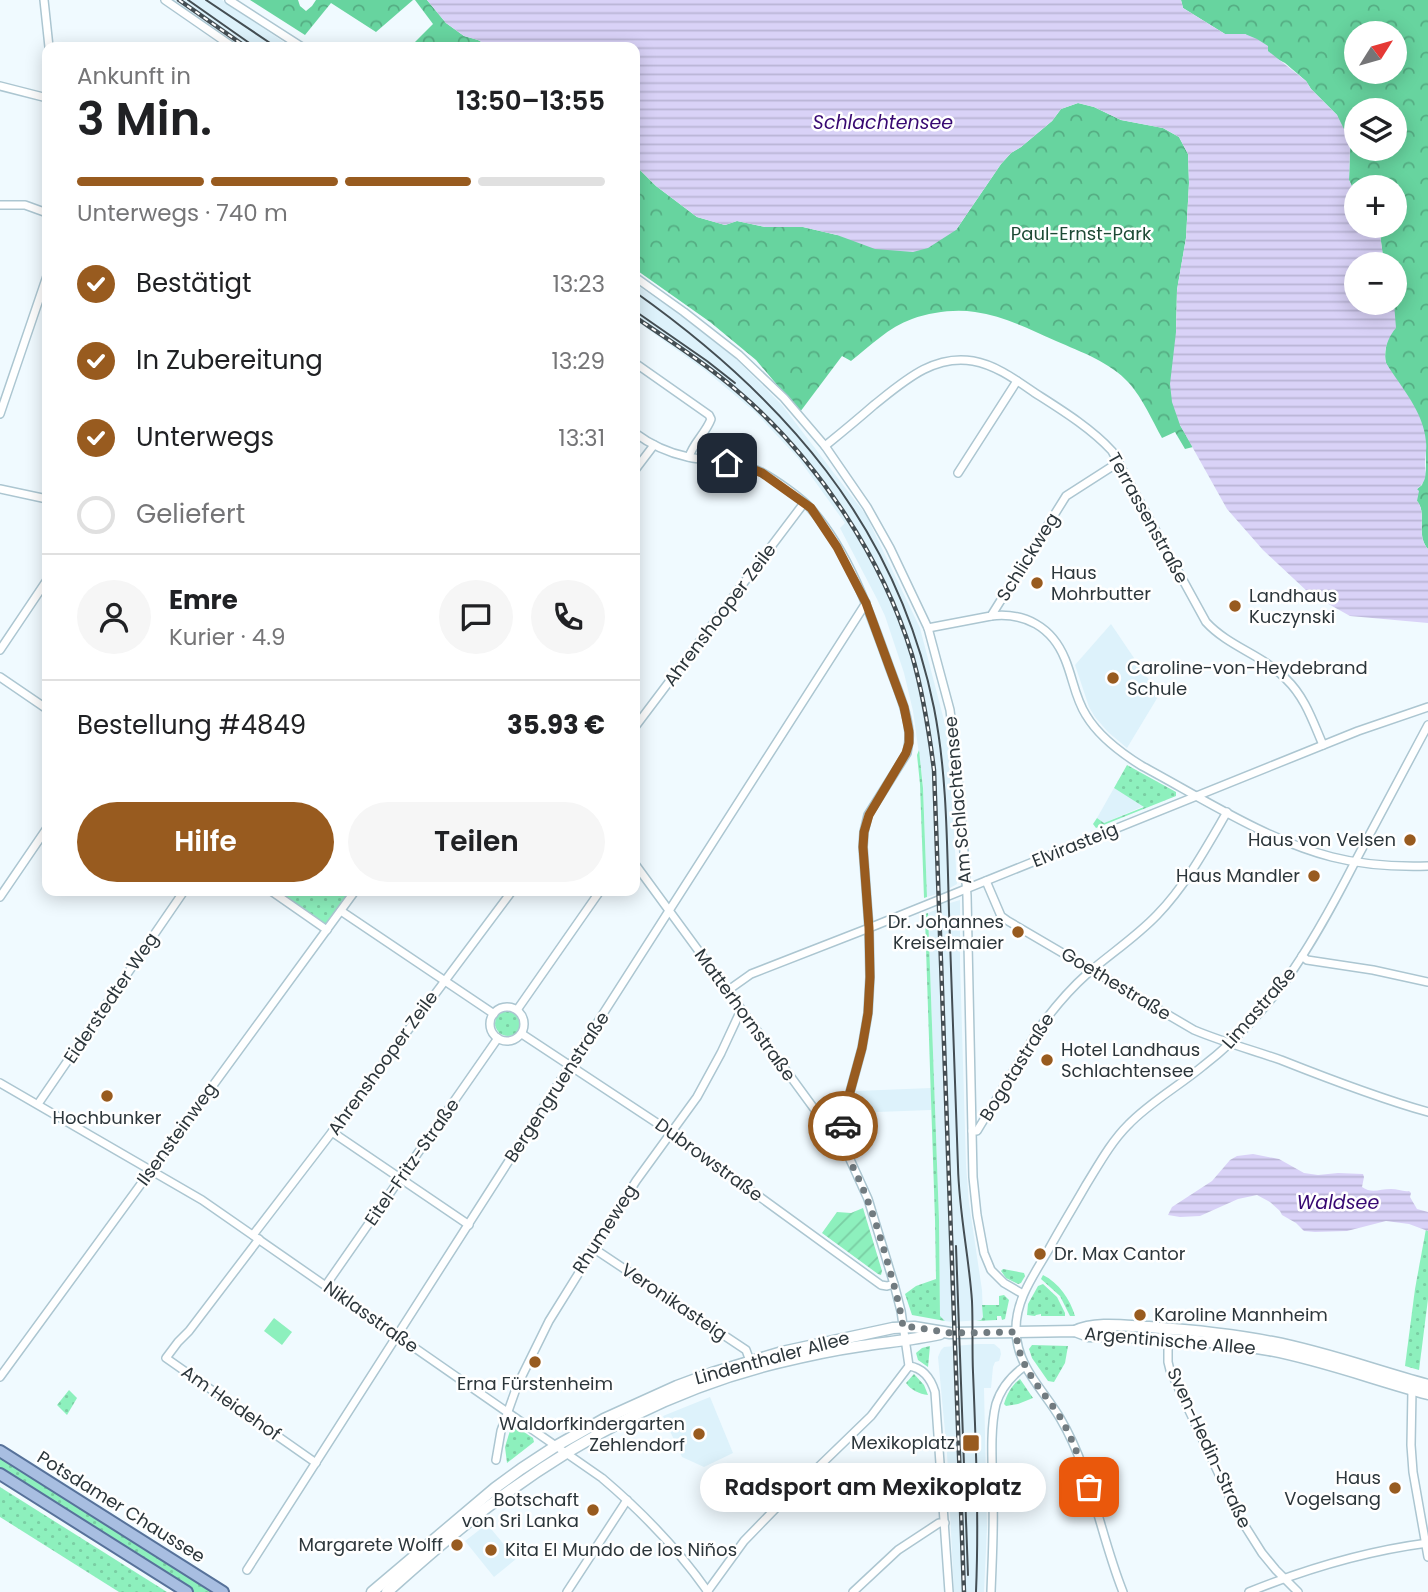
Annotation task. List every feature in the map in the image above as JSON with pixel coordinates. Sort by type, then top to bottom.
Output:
[{"type":"main road","name":"Lindenthaler Allee","points":[[372,1592],[495,1488],[556,1446],[655,1395],[750,1361],[842,1338],[903,1327],[944,1333]]},
{"type":"main road","name":"Argentinische Allee","points":[[1016,1332],[1075,1331],[1088,1336],[1218,1332],[1311,1351],[1428,1385]]},
{"type":"main road","name":"Lindenthaler Allee","points":[[387,1592],[493,1503],[566,1453],[637,1414],[678,1396],[729,1377],[810,1355],[944,1333],[1016,1332]]},
{"type":"main road","name":"Argentinische Allee","points":[[1168,1334],[1309,1359],[1428,1394]]},
{"type":"main road","name":"Potsdamer Chaussee","points":[[0,1451],[223,1592]]},
{"type":"main road","name":"Potsdamer Chaussee","points":[[0,1474],[187,1592]]},
{"type":"street","points":[[44,0],[48,42]]},
{"type":"street","points":[[164,0],[226,42]]},
{"type":"street","points":[[229,0],[294,42]]},
{"type":"street","points":[[0,86],[42,97]]},
{"type":"street","points":[[0,205],[25,205],[42,211]]},
{"type":"street","name":"Am Schlachtensee","points":[[640,281],[739,355],[784,398],[825,446],[867,508],[890,548],[928,628],[947,696],[953,732],[967,889],[976,1202],[984,1253],[991,1270],[1004,1283],[1023,1294]]},
{"type":"street","points":[[0,414],[42,291]]},
{"type":"street","name":"Terrassenstraße","points":[[825,446],[907,379],[937,363],[973,361],[993,367],[1017,381],[1060,409],[1112,451],[1206,622],[1216,633],[1270,665],[1287,679],[1307,708],[1323,745]]},
{"type":"street","points":[[640,367],[709,415],[709,425],[691,449],[689,457]]},
{"type":"street","points":[[958,473],[1017,381]]},
{"type":"street","points":[[640,436],[670,452],[754,469],[811,508],[837,547],[866,603],[904,707],[909,732],[906,753],[869,815],[864,832],[870,977],[866,1024],[843,1124],[834,1135]]},
{"type":"street","points":[[640,463],[654,445]]},
{"type":"street","name":"Schlickweg","points":[[928,628],[991,616],[1066,496],[1119,462]]},
{"type":"street","points":[[0,489],[42,498]]},
{"type":"street","name":"Ahrenshooper Zeile","points":[[640,720],[804,503]]},
{"type":"street","points":[[0,649],[42,587]]},
{"type":"street","name":"Bergengruenstraße","points":[[247,1570],[866,603]]},
{"type":"street","points":[[991,616],[1019,617],[1049,633],[1062,652],[1084,714],[1095,729],[1129,758],[1269,834],[1304,848],[1355,862],[1402,867],[1428,866]]},
{"type":"street","points":[[0,677],[42,706]]},
{"type":"street","name":"Elvirasteig","points":[[727,991],[751,974],[1358,731],[1428,707]]},
{"type":"street","name":"Limastraße","points":[[1016,1332],[1017,1314],[1023,1294],[1116,1138],[1137,1117],[1230,1043],[1268,1003],[1327,915],[1428,725]]},
{"type":"street","name":"Bogotastraße","points":[[972,1131],[977,1131],[1049,1013],[1092,970],[1142,930],[1174,897],[1196,866],[1227,812]]},
{"type":"street","points":[[0,897],[42,835]]},
{"type":"street","name":"Matterhornstraße","points":[[640,871],[848,1155],[861,1181],[894,1284],[909,1366]]},
{"type":"street","name":"Goethestraße","points":[[986,881],[1001,916],[1194,1030],[1428,1112]]},
{"type":"street","name":"Eiderstedter Weg","points":[[38,1104],[181,896]]},
{"type":"street","points":[[278,896],[327,930]]},
{"type":"street","name":"Ilsensteinweg","points":[[0,1377],[352,896]]},
{"type":"street","name":"Ahrenshooper Zeile","points":[[256,1237],[508,896]]},
{"type":"street","points":[[517,1010],[597,896]]},
{"type":"street","points":[[341,911],[494,1014]]},
{"type":"street","points":[[1302,956],[1307,960],[1428,982]]},
{"type":"street","points":[[502,1008],[517,1010],[524,1024],[522,1034],[508,1041],[498,1038],[490,1024],[494,1014],[502,1008]]},
{"type":"street","name":"Rhumeweg","points":[[496,1461],[501,1431],[536,1343],[636,1181],[697,1097],[741,1010]]},
{"type":"street","name":"Dubrowstraße","points":[[522,1034],[672,1133],[881,1285],[894,1284]]},
{"type":"street","name":"Eitel-Fritz-Straße","points":[[326,1285],[498,1038]]},
{"type":"street","name":"Niklasstraße","points":[[0,1083],[202,1200],[602,1478],[651,1522],[708,1592]]},
{"type":"street","points":[[332,1132],[469,1225]]},
{"type":"street","name":"Am Heidehof","points":[[256,1237],[166,1358],[316,1462]]},
{"type":"street","name":"Veronikasteig","points":[[593,1248],[746,1350],[750,1361]]},
{"type":"street","points":[[1016,1332],[1017,1347],[1025,1366],[1060,1417],[1081,1461],[1123,1592]]},
{"type":"street","name":"Sven-Hedin-Straße","points":[[1168,1334],[1170,1370],[1224,1488],[1252,1538],[1298,1592]]},
{"type":"street","points":[[708,1592],[744,1541],[871,1416],[909,1366],[919,1369],[927,1376],[935,1392],[948,1592]]},
{"type":"street","points":[[991,1592],[992,1447],[995,1412],[1004,1387],[1014,1374],[1025,1366]]},
{"type":"street","points":[[1412,1390],[1413,1472],[1428,1557]]},
{"type":"street","points":[[567,1592],[627,1500]]},
{"type":"street","points":[[853,1592],[898,1550],[939,1523],[945,1523]]},
{"type":"street","points":[[1249,1592],[1284,1578],[1353,1557],[1427,1543]]},
{"type":"shaded area","points":[[170,0],[222,0],[284,42],[233,42]]},
{"type":"shaded area","points":[[640,287],[681,315],[735,358],[782,405],[866,515],[920,628],[946,728],[949,750],[957,884],[950,888],[950,903],[960,900],[966,1165],[982,1290],[981,1320],[952,1322],[940,1317],[928,913],[938,909],[937,894],[927,897],[923,783],[913,711],[904,673],[885,616],[840,528],[845,523],[798,458],[755,412],[706,371],[640,324]]},
{"type":"shaded area","name":"Caroline-von-Heydebrand Schule","points":[[1111,624],[1159,695],[1127,748],[1095,717],[1075,665]]},
{"type":"shaded area","points":[[1114,788],[1144,806],[1104,823],[1097,818]]},
{"type":"shaded area","points":[[931,1088],[931,1110],[850,1113],[856,1091]]},
{"type":"shaded area","points":[[994,1344],[1001,1354],[993,1367],[991,1388],[984,1388],[987,1527],[984,1592],[954,1592],[947,1453],[938,1357],[944,1347]]},
{"type":"shaded area","name":"Waldorfkindergarten Zehlendorf","points":[[710,1397],[733,1453],[704,1467],[682,1457],[663,1416]]},
{"type":"shaded area","name":"Kita El Mundo de los Niños","points":[[487,1524],[516,1559],[494,1577],[465,1541]]},
{"type":"green space","points":[[250,0],[298,0],[306,11],[316,0],[413,0],[376,32],[331,3],[305,35]]},
{"type":"green space","points":[[415,0],[427,0],[446,23],[464,36],[481,42],[415,42],[433,24]]},
{"type":"green space","points":[[1181,0],[1428,0],[1428,549],[1422,537],[1422,512],[1417,501],[1417,489],[1422,485],[1426,470],[1426,443],[1385,358],[1393,315],[1407,315],[1407,252],[1382,252],[1381,238],[1407,238],[1407,175],[1349,175],[1350,161],[1407,161],[1407,98],[1344,98],[1344,133],[1337,115],[1306,81],[1285,63],[1245,34],[1225,34],[1183,8]]},
{"type":"green space","name":"Paul-Ernst-Park","points":[[1078,103],[1094,107],[1121,120],[1163,128],[1179,137],[1188,154],[1186,238],[1177,290],[1176,332],[1180,425],[1193,447],[1185,449],[1175,432],[1162,438],[1134,389],[1104,363],[1016,324],[967,311],[944,312],[912,319],[888,332],[851,361],[842,356],[800,412],[756,360],[710,322],[640,273],[640,170],[656,186],[697,217],[725,225],[737,221],[765,227],[803,227],[837,235],[956,230],[1001,164],[1052,121],[1061,109]]},
{"type":"green space","points":[[919,750],[927,897],[924,898],[917,755]]},
{"type":"green space","points":[[1127,765],[1176,792],[1176,796],[1096,828],[1093,824],[1097,818],[1104,823],[1144,807],[1114,788]]},
{"type":"green space","points":[[283,896],[348,896],[325,924]]},
{"type":"green space","points":[[928,913],[940,1316],[945,1321],[912,1315],[905,1294],[916,1286],[936,1279],[925,918],[922,915]]},
{"type":"green space","points":[[508,1010],[517,1014],[521,1023],[517,1032],[508,1036],[499,1032],[495,1023],[499,1014]]},
{"type":"green space","points":[[863,1208],[881,1275],[822,1233],[837,1212],[851,1213]]},
{"type":"green space","points":[[1426,1229],[1428,1299],[1419,1370],[1405,1366]]},
{"type":"green space","points":[[1003,1269],[1024,1273],[1025,1276],[1018,1284],[1006,1278],[1001,1271]]},
{"type":"green space","points":[[1043,1275],[1063,1292],[1075,1316],[1070,1316],[1060,1296],[1041,1279]]},
{"type":"green space","points":[[1043,1284],[1057,1297],[1065,1316],[1027,1315],[1028,1304],[1038,1286]]},
{"type":"green space","points":[[1004,1295],[1009,1300],[1005,1319],[997,1316],[997,1320],[976,1321],[983,1317],[982,1305],[999,1305],[999,1296]]},
{"type":"green space","points":[[274,1318],[292,1332],[282,1345],[264,1331]]},
{"type":"green space","points":[[1032,1345],[1068,1346],[1065,1363],[1054,1382],[1048,1381],[1032,1358],[1029,1349]]},
{"type":"green space","points":[[930,1346],[928,1367],[918,1360],[916,1353]]},
{"type":"green space","points":[[914,1374],[924,1385],[928,1395],[910,1388],[906,1383]]},
{"type":"green space","points":[[1020,1379],[1033,1398],[1006,1406],[1004,1404],[1008,1393]]},
{"type":"green space","points":[[69,1390],[77,1398],[67,1415],[57,1405]]},
{"type":"green space","points":[[512,1424],[533,1438],[534,1442],[507,1463],[505,1447]]},
{"type":"green space","points":[[0,1455],[217,1592],[192,1592],[0,1471]]},
{"type":"green space","points":[[0,1487],[167,1592],[119,1592],[0,1517]]},
{"type":"water","name":"Schlachtensee","points":[[427,0],[1181,0],[1183,8],[1225,34],[1245,34],[1257,39],[1306,81],[1337,115],[1344,129],[1344,161],[1350,161],[1349,175],[1344,175],[1344,238],[1381,238],[1382,252],[1344,252],[1344,315],[1395,315],[1396,328],[1387,344],[1386,363],[1421,420],[1426,445],[1426,475],[1417,489],[1417,501],[1422,512],[1422,537],[1428,549],[1428,623],[1350,616],[1309,593],[1263,550],[1227,509],[1180,425],[1172,402],[1170,384],[1176,332],[1177,290],[1186,238],[1189,183],[1188,154],[1179,137],[1163,128],[1121,120],[1094,107],[1078,103],[1061,109],[1052,121],[1001,164],[956,230],[928,248],[913,252],[875,249],[837,235],[803,227],[765,227],[737,221],[725,225],[697,217],[656,186],[640,170],[640,42],[481,42],[464,36],[446,23]]},
{"type":"water","name":"Waldsee","points":[[1253,1154],[1279,1159],[1304,1173],[1363,1174],[1362,1187],[1369,1190],[1409,1191],[1417,1209],[1428,1212],[1428,1231],[1409,1224],[1386,1221],[1347,1231],[1304,1231],[1282,1215],[1270,1202],[1257,1195],[1238,1199],[1200,1216],[1168,1215],[1172,1207],[1212,1181],[1230,1160],[1237,1156]]},
{"type":"tram line","points":[[188,0],[248,42]]},
{"type":"tram line","points":[[206,0],[269,42]]},
{"type":"tram line","points":[[640,296],[739,376],[785,422],[826,471],[862,524],[892,581],[917,642],[934,708],[946,809],[959,1184],[972,1301],[977,1510],[976,1592]]},
{"type":"tram line","points":[[640,314],[735,383]]},
{"type":"tram line","points":[[956,1246],[968,1575]]},
{"type":"railway","points":[[179,0],[239,42]]},
{"type":"railway","points":[[640,320],[742,395],[797,450],[822,481],[866,548],[884,583],[916,669],[934,770],[964,1592]]},
{"type":"way so far","points":[[843,1126],[834,1135],[848,1155],[868,1199],[899,1301],[903,1327],[944,1333],[1016,1332],[1020,1357],[1060,1417],[1081,1461],[1089,1487]]},
{"type":"place","name":"Haus Mohrbutter","points":[[1037,583]]},
{"type":"place","name":"Landhaus Kuczynski","points":[[1235,606]]},
{"type":"place","name":"Caroline-von-Heydebrand Schule","points":[[1113,678]]},
{"type":"place","name":"Haus von Velsen","points":[[1410,840]]},
{"type":"place","name":"Haus Mandler","points":[[1314,876]]},
{"type":"place","name":"Dr. Johannes Kreiselmaier","points":[[1018,932]]},
{"type":"place","name":"Hotel Landhaus Schlachtensee","points":[[1047,1060]]},
{"type":"place","name":"Hochbunker","points":[[107,1096]]},
{"type":"place","name":"Dr. Max Cantor","points":[[1040,1254]]},
{"type":"place","name":"Karoline Mannheim","points":[[1140,1315]]},
{"type":"place","name":"Erna Fürstenheim","points":[[535,1362]]},
{"type":"place","name":"Waldorfkindergarten Zehlendorf","points":[[699,1434]]},
{"type":"place","name":"Mexikoplatz","points":[[971,1443]]},
{"type":"place","name":"Radsport am Mexikoplatz","points":[[1089,1487]]},
{"type":"place","name":"Haus Vogelsang","points":[[1395,1488]]},
{"type":"place","name":"Botschaft von Sri Lanka","points":[[593,1510]]},
{"type":"place","name":"Margarete Wolff","points":[[457,1545]]},
{"type":"place","name":"Kita El Mundo de los Niños","points":[[491,1550]]},
{"type":"route","points":[[727,463],[754,469],[772,479],[811,508],[820,520],[866,603],[904,707],[909,732],[909,743],[903,761],[869,815],[864,832],[869,928],[868,1013],[843,1126]]}]
